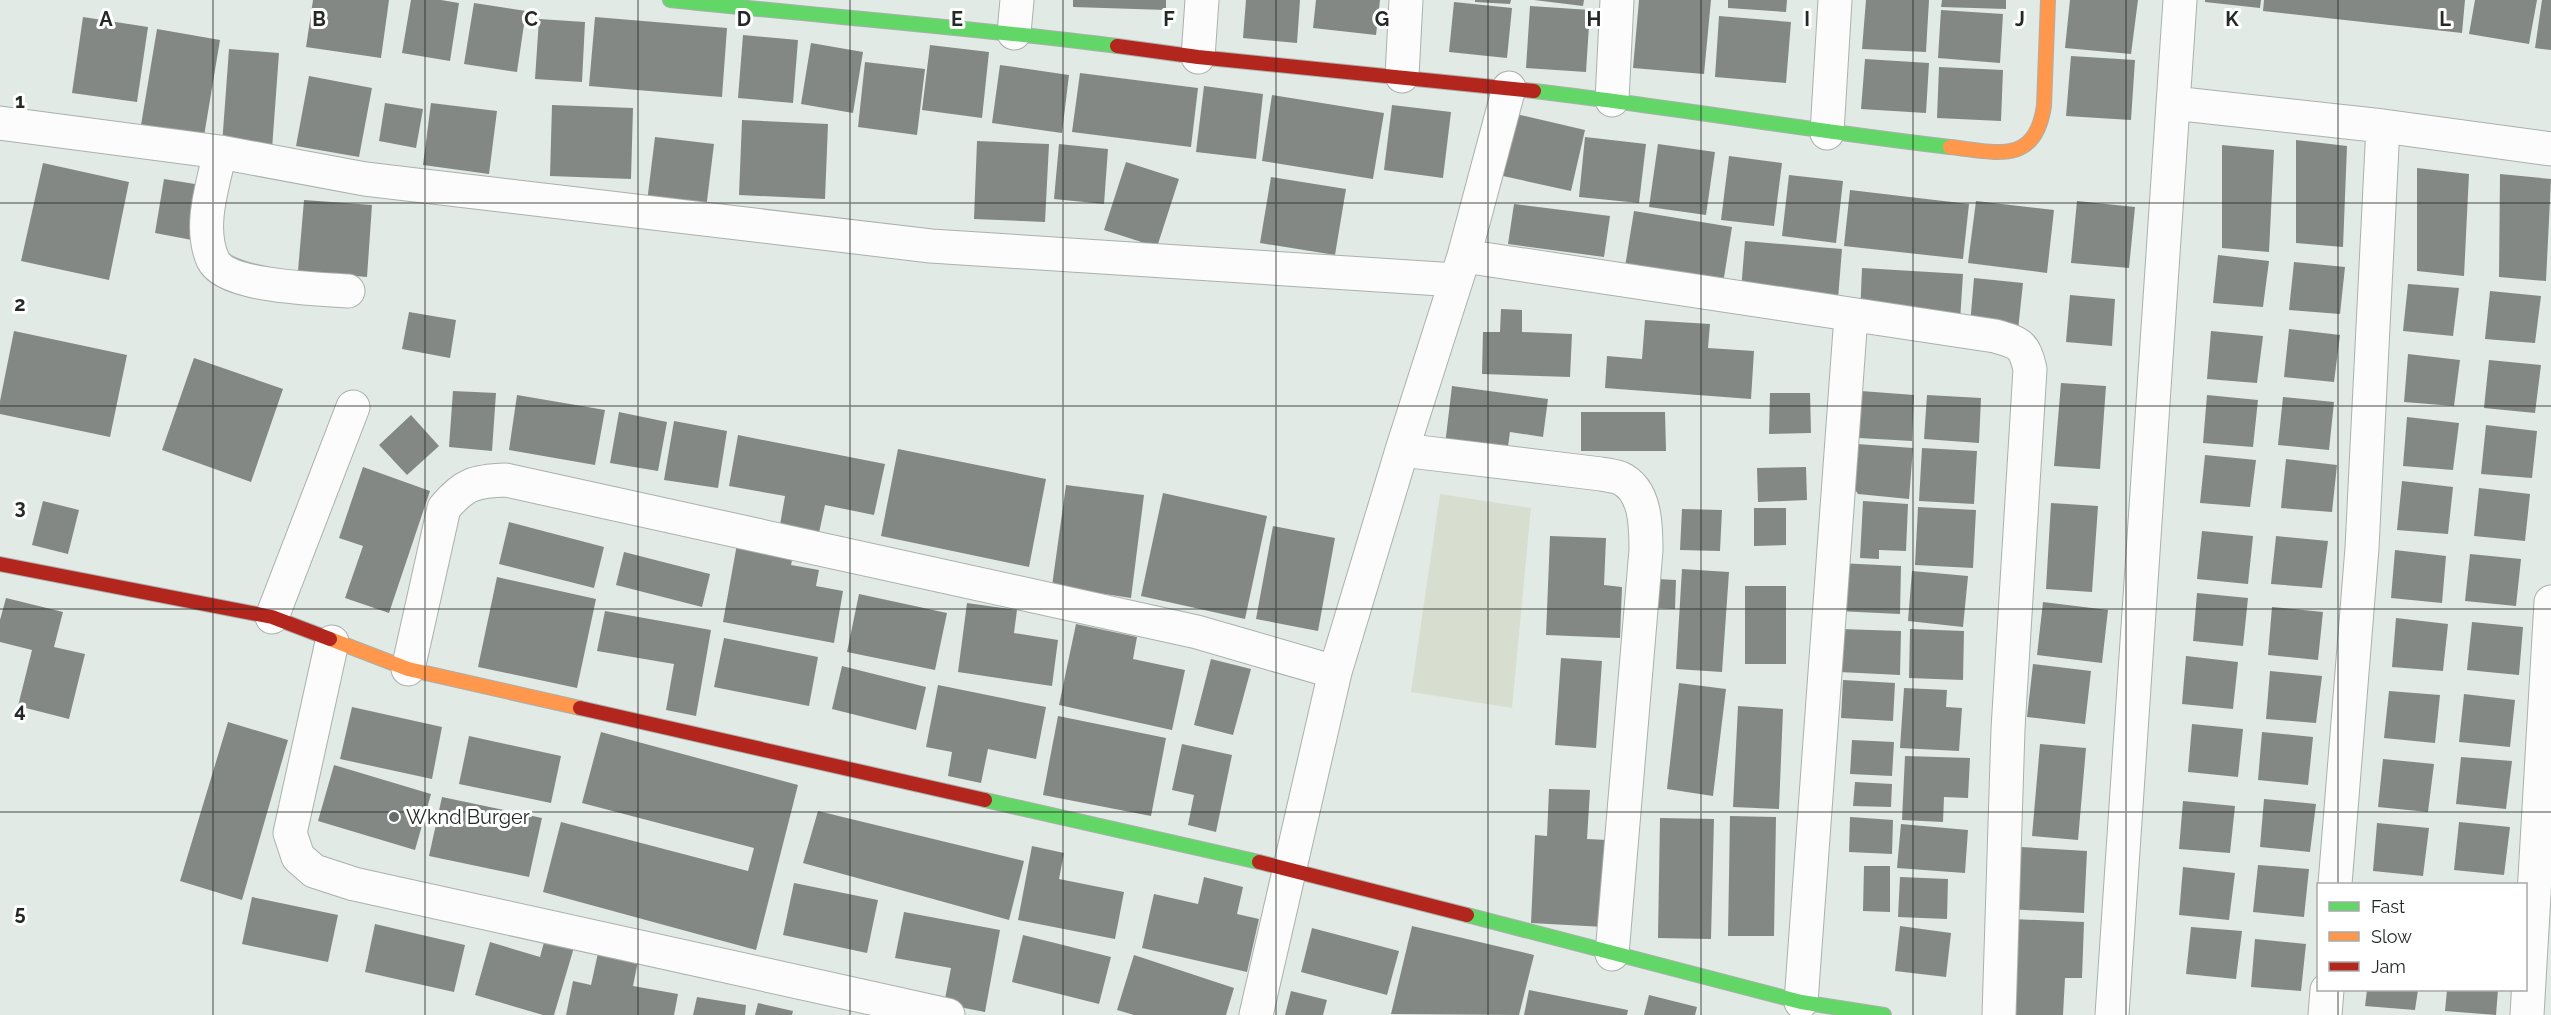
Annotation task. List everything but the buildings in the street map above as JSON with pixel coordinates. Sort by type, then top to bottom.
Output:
[{"type":"street","points":[[669,0],[844,10],[1198,57],[1402,76],[1612,100],[1827,133],[2001,153],[2016,152],[2031,142],[2040,129],[2048,0]]},
{"type":"street","points":[[1014,33],[1017,0]]},
{"type":"street","points":[[1198,57],[1202,0]]},
{"type":"street","points":[[1402,76],[1407,0]]},
{"type":"street","points":[[1612,100],[1617,0]]},
{"type":"street","points":[[1827,133],[1835,0]]},
{"type":"street","points":[[2112,1015],[2180,0]]},
{"type":"street","points":[[1256,1015],[1335,672],[1460,268],[1509,88]]},
{"type":"street","points":[[2173,102],[2384,126],[2551,149]]},
{"type":"street","points":[[0,123],[220,152],[365,179],[931,246],[1460,268],[1851,316],[1995,336],[2016,342],[2026,350],[2030,369],[2008,729],[1999,1015]]},
{"type":"street","points":[[2335,883],[2362,548],[2384,126]]},
{"type":"street","points":[[220,152],[208,209],[208,243],[214,262],[227,273],[258,283],[348,291]]},
{"type":"street","points":[[1801,1002],[1851,316]]},
{"type":"street","points":[[272,617],[353,407]]},
{"type":"street","points":[[1402,450],[1601,474],[1621,479],[1636,495],[1641,506],[1645,517],[1646,550],[1612,954]]},
{"type":"street","points":[[408,669],[444,508],[458,492],[478,481],[506,480],[1197,632],[1335,672]]},
{"type":"street","points":[[0,564],[272,617],[332,642],[408,669],[1289,869],[1801,1002],[1884,1015]]},
{"type":"street","points":[[2527,1015],[2551,602]]},
{"type":"street","points":[[332,642],[290,833],[298,857],[314,871],[354,884],[948,1015]]},
{"type":"street","points":[[2325,1015],[2327,991]]},
{"type":"green space","points":[[1440,494],[1531,508],[1512,708],[1411,692]]},
{"type":"traffic: fast","points":[[670,0],[1117,46]]},
{"type":"traffic: fast","points":[[1534,91],[1950,147]]},
{"type":"traffic: fast","points":[[985,800],[1259,862]]},
{"type":"traffic: fast","points":[[1467,915],[1801,1002],[1884,1015]]},
{"type":"traffic: slow","points":[[1950,147],[1998,152],[2011,151],[2022,147],[2032,138],[2039,125],[2044,106],[2048,0]]},
{"type":"traffic: slow","points":[[330,639],[408,669],[580,708]]},
{"type":"traffic: jam","points":[[1117,46],[1198,57],[1534,91]]},
{"type":"traffic: jam","points":[[0,564],[272,617],[330,639]]},
{"type":"traffic: jam","points":[[580,708],[985,800]]},
{"type":"traffic: jam","points":[[1259,862],[1467,915]]},
{"type":"place","name":"Wknd Burger","points":[[394,817]]}]
